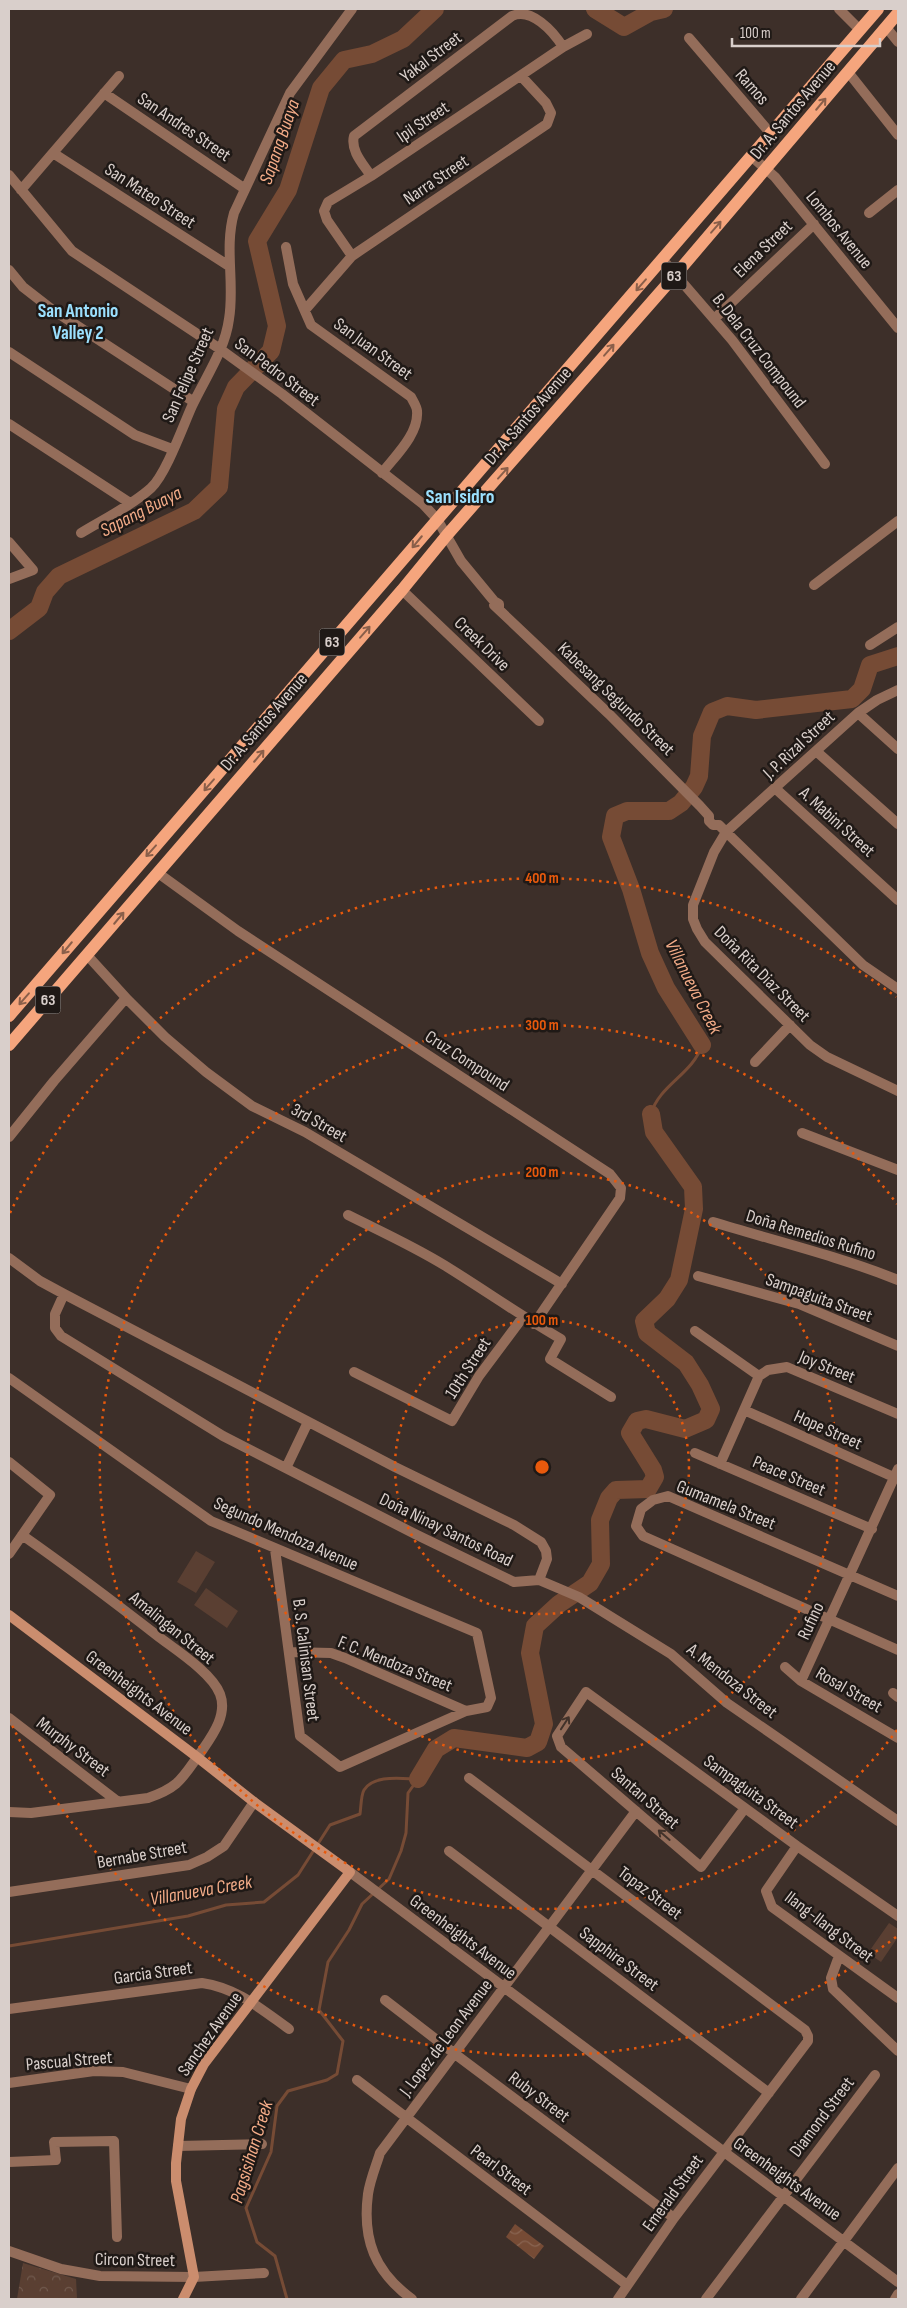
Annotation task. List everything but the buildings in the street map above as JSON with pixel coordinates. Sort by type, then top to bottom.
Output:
[{"type":"main road","name":"Dr. A. Santos Avenue","points":[[9,1016],[437,519],[664,260],[878,9]]},
{"type":"main road","name":"Dr. A. Santos Avenue","points":[[9,1045],[88,955],[147,883],[158,873],[195,827],[402,590],[447,535],[766,170],[898,13]]},
{"type":"main road","points":[[133,871],[147,883]]},
{"type":"street","name":"San Felipe Street","points":[[81,533],[152,488],[161,476],[220,349],[229,321],[230,230],[245,189],[296,82],[352,9]]},
{"type":"street","points":[[839,9],[860,30]]},
{"type":"street","name":"Yakal Street","points":[[371,176],[353,149],[354,136],[512,16],[520,12],[529,14],[555,34],[563,47]]},
{"type":"street","points":[[886,27],[898,42]]},
{"type":"street","name":"Ipil Street","points":[[352,256],[328,220],[324,210],[328,202],[371,176],[563,47],[587,34]]},
{"type":"street","name":"Ramos","points":[[689,38],[771,134]]},
{"type":"street","points":[[848,72],[898,135]]},
{"type":"street","points":[[21,190],[119,76]]},
{"type":"street","name":"Narra Street","points":[[305,310],[352,256],[547,124],[551,113],[521,76]]},
{"type":"street","name":"San Andres Street","points":[[104,93],[245,189]]},
{"type":"street","name":"San Mateo Street","points":[[53,153],[230,266]]},
{"type":"street","name":"Lombos Avenue","points":[[751,156],[814,224],[898,328]]},
{"type":"street","name":"San Pedro Street","points":[[9,175],[72,251],[258,376],[423,504],[437,519]]},
{"type":"street","points":[[869,213],[898,190]]},
{"type":"street","name":"Elena Street","points":[[714,319],[814,224]]},
{"type":"street","name":"San Juan Street","points":[[286,247],[293,284],[311,325],[411,397],[418,410],[416,423],[410,436],[382,472]]},
{"type":"street","name":"B. Dela Cruz Compound","points":[[664,260],[677,273],[755,370],[825,464]]},
{"type":"street","points":[[9,270],[23,287],[50,308],[194,402]]},
{"type":"street","points":[[9,352],[135,435],[172,449]]},
{"type":"street","points":[[9,424],[130,503]]},
{"type":"street","name":"Kabesang Segundo Street","points":[[437,519],[461,561],[496,604],[676,781],[709,816],[709,821],[723,829],[863,965],[898,988]]},
{"type":"street","points":[[814,585],[898,521]]},
{"type":"street","points":[[9,542],[33,570],[9,579]]},
{"type":"street","name":"Creek Drive","points":[[402,590],[539,721]]},
{"type":"street","points":[[870,645],[898,627]]},
{"type":"street","name":"J. P. Rizal Street","points":[[723,829],[776,789],[858,713],[876,700],[898,690]]},
{"type":"street","points":[[858,713],[898,749]]},
{"type":"street","points":[[816,751],[898,824]]},
{"type":"street","name":"A. Mabini Street","points":[[776,789],[898,900]]},
{"type":"street","name":"Doña Rita Diaz Street","points":[[723,829],[693,904],[693,918],[705,942],[790,1025],[827,1057],[898,1091]]},
{"type":"street","name":"Cruz Compound","points":[[158,873],[238,931],[610,1174],[621,1188],[620,1198],[534,1324]]},
{"type":"street","name":"3rd Street","points":[[88,955],[126,998],[206,1072],[252,1106],[304,1132],[562,1284]]},
{"type":"street","points":[[9,1137],[54,1081],[126,998]]},
{"type":"street","points":[[755,1062],[790,1025]]},
{"type":"street","points":[[802,1134],[898,1170]]},
{"type":"street","points":[[348,1215],[441,1263],[534,1324],[561,1339],[550,1360],[610,1397]]},
{"type":"street","name":"Doña Remedios Rufino","points":[[713,1222],[858,1264],[898,1280]]},
{"type":"street","name":"Doña Ninay Santos Road","points":[[9,1258],[64,1294],[308,1422],[514,1525],[541,1542],[546,1551],[547,1559],[539,1580],[530,1583],[514,1582],[223,1436],[142,1388],[61,1336],[54,1328],[55,1314],[64,1294]]},
{"type":"street","name":"Sampaguita Street","points":[[698,1276],[799,1304],[898,1346]]},
{"type":"street","name":"10th Street","points":[[354,1372],[452,1421],[479,1376],[523,1317]]},
{"type":"street","points":[[695,1330],[760,1376],[720,1464]]},
{"type":"street","name":"Joy Street","points":[[760,1376],[768,1370],[787,1367],[898,1414]]},
{"type":"street","name":"Segundo Mendoza Avenue","points":[[9,1378],[211,1521],[478,1633],[491,1698],[488,1708]]},
{"type":"street","name":"Hope Street","points":[[744,1410],[897,1475]]},
{"type":"street","points":[[286,1468],[308,1422]]},
{"type":"street","name":"Peace Street","points":[[695,1454],[872,1529]]},
{"type":"street","points":[[9,1462],[50,1495],[9,1554]]},
{"type":"street","name":"Rufino","points":[[801,1681],[849,1574],[897,1475]]},
{"type":"street","name":"Gumamela Street","points":[[829,1620],[643,1536],[636,1526],[641,1509],[653,1500],[668,1496],[849,1574]]},
{"type":"street","name":"Amalingan Street","points":[[9,1812],[31,1813],[148,1798],[164,1792],[176,1785],[197,1757],[217,1728],[222,1710],[220,1693],[202,1670],[94,1586],[22,1535]]},
{"type":"street","name":"B. S. Calinisan Street","points":[[275,1549],[300,1736],[340,1767],[466,1711]]},
{"type":"street","points":[[849,1574],[898,1596]]},
{"type":"street","name":"A. Mendoza Street","points":[[539,1580],[576,1596],[671,1654],[727,1703],[898,1821]]},
{"type":"street","name":"Greenheights Avenue","points":[[9,1615],[307,1842],[350,1872],[898,2282]]},
{"type":"street","points":[[829,1620],[898,1650]]},
{"type":"street","name":"F. C. Mendoza Street","points":[[289,1652],[331,1653],[466,1711],[488,1708]]},
{"type":"street","name":"Rosal Street","points":[[785,1667],[801,1681],[898,1738]]},
{"type":"street","name":"Sampaguita Street","points":[[586,1692],[797,1846],[898,1916]]},
{"type":"street","name":"Santan Street","points":[[586,1692],[556,1736],[561,1747],[701,1867],[745,1808]]},
{"type":"street","name":"Murphy Street","points":[[9,1718],[117,1801]]},
{"type":"street","name":"Topaz Street","points":[[470,1778],[805,2030],[808,2036]]},
{"type":"street","name":"Bernabe Street","points":[[9,1892],[189,1865],[207,1858],[224,1846],[254,1802]]},
{"type":"street","name":"J. Lopez de Leon Avenue","points":[[412,2299],[402,2291],[377,2263],[366,2225],[368,2192],[380,2153],[636,1811]]},
{"type":"street","name":"Ilang-Ilang Street","points":[[797,1846],[766,1891],[767,1899],[772,1907],[898,1998]]},
{"type":"street","name":"Sapphire Street","points":[[449,1851],[770,2093]]},
{"type":"street","name":"Sanchez Avenue","points":[[194,2277],[176,2181],[181,2119],[191,2089],[204,2064],[350,1872]]},
{"type":"street","points":[[839,1956],[831,1978],[833,1989],[898,2051]]},
{"type":"street","name":"Garcia Street","points":[[9,2009],[202,1983],[220,1985],[251,2002],[289,2029]]},
{"type":"street","name":"Ruby Street","points":[[385,2000],[674,2218]]},
{"type":"street","name":"Emerald Street","points":[[618,2299],[674,2218],[808,2041],[808,2036]]},
{"type":"street","name":"Pascual Street","points":[[9,2083],[94,2071],[123,2072],[191,2089]]},
{"type":"street","name":"Diamond Street","points":[[706,2299],[875,2075]]},
{"type":"street","name":"Pearl Street","points":[[357,2080],[627,2285]]},
{"type":"street","points":[[9,2162],[56,2160],[54,2142],[114,2141],[117,2237]]},
{"type":"street","points":[[178,2146],[262,2144]]},
{"type":"street","points":[[801,2299],[898,2168]]},
{"type":"street","name":"Circon Street","points":[[9,2251],[61,2270],[82,2274],[194,2277],[264,2273]]},
{"type":"street","points":[[183,2299],[194,2277]]},
{"type":"street","points":[[895,2299],[898,2294]]},
{"type":"green space","points":[[196,1551],[215,1562],[196,1593],[177,1582]]},
{"type":"green space","points":[[206,1588],[238,1611],[227,1628],[194,1605]]},
{"type":"green space","points":[[889,1923],[898,1929],[898,1937],[881,1962],[868,1953]]},
{"type":"green space","points":[[23,2263],[76,2279],[77,2299],[17,2299]]},
{"type":"water","points":[[515,2224],[544,2246],[534,2259],[506,2237]]},
{"type":"waterway","name":"Sapang Buaya","points":[[9,631],[39,608],[45,592],[59,576],[194,511],[219,487],[226,409],[236,387],[271,351],[277,326],[257,241],[288,190],[321,88],[344,60],[372,54],[403,39],[435,9]]},
{"type":"waterway","name":"Sapang Buaya","points":[[595,9],[624,27],[651,12],[664,9]]},
{"type":"waterway","name":"Villanueva Creek","points":[[702,1045],[666,988],[650,953],[631,889],[611,837],[615,816],[627,811],[669,811],[681,803],[694,787],[699,776],[702,736],[712,712],[727,706],[756,710],[852,699],[862,689],[870,665],[898,656]]},
{"type":"waterway","name":"Villanueva Creek","points":[[651,1114],[661,1095],[691,1064],[698,1055],[702,1045]]},
{"type":"waterway","name":"Villanueva Creek","points":[[418,1779],[436,1749],[454,1738],[527,1748],[538,1742],[544,1724],[530,1653],[535,1626],[559,1604],[590,1583],[601,1564],[600,1520],[609,1498],[616,1490],[648,1489],[655,1477],[653,1470],[630,1433],[637,1421],[646,1419],[685,1429],[706,1420],[711,1409],[700,1385],[686,1363],[647,1333],[644,1321],[667,1299],[679,1280],[694,1209],[693,1187],[654,1132],[651,1114]]},
{"type":"waterway","name":"Villanueva Creek","points":[[9,1946],[188,1916],[226,1905],[264,1902],[298,1875],[330,1825],[360,1814],[363,1792],[369,1785],[382,1779],[418,1779]]},
{"type":"waterway","name":"Pagsisihan Creek","points":[[287,2299],[275,2256],[257,2242],[246,2208],[271,2152],[277,2106],[288,2091],[327,2080],[337,2074],[343,2041],[319,2010],[328,1962],[349,1930],[362,1904],[389,1879],[401,1851],[406,1833],[408,1793],[418,1779]]},
{"type":"district","name":"San Antonio Valley 2","points":[[78,322]]},
{"type":"district","name":"San Isidro","points":[[460,497]]}]
